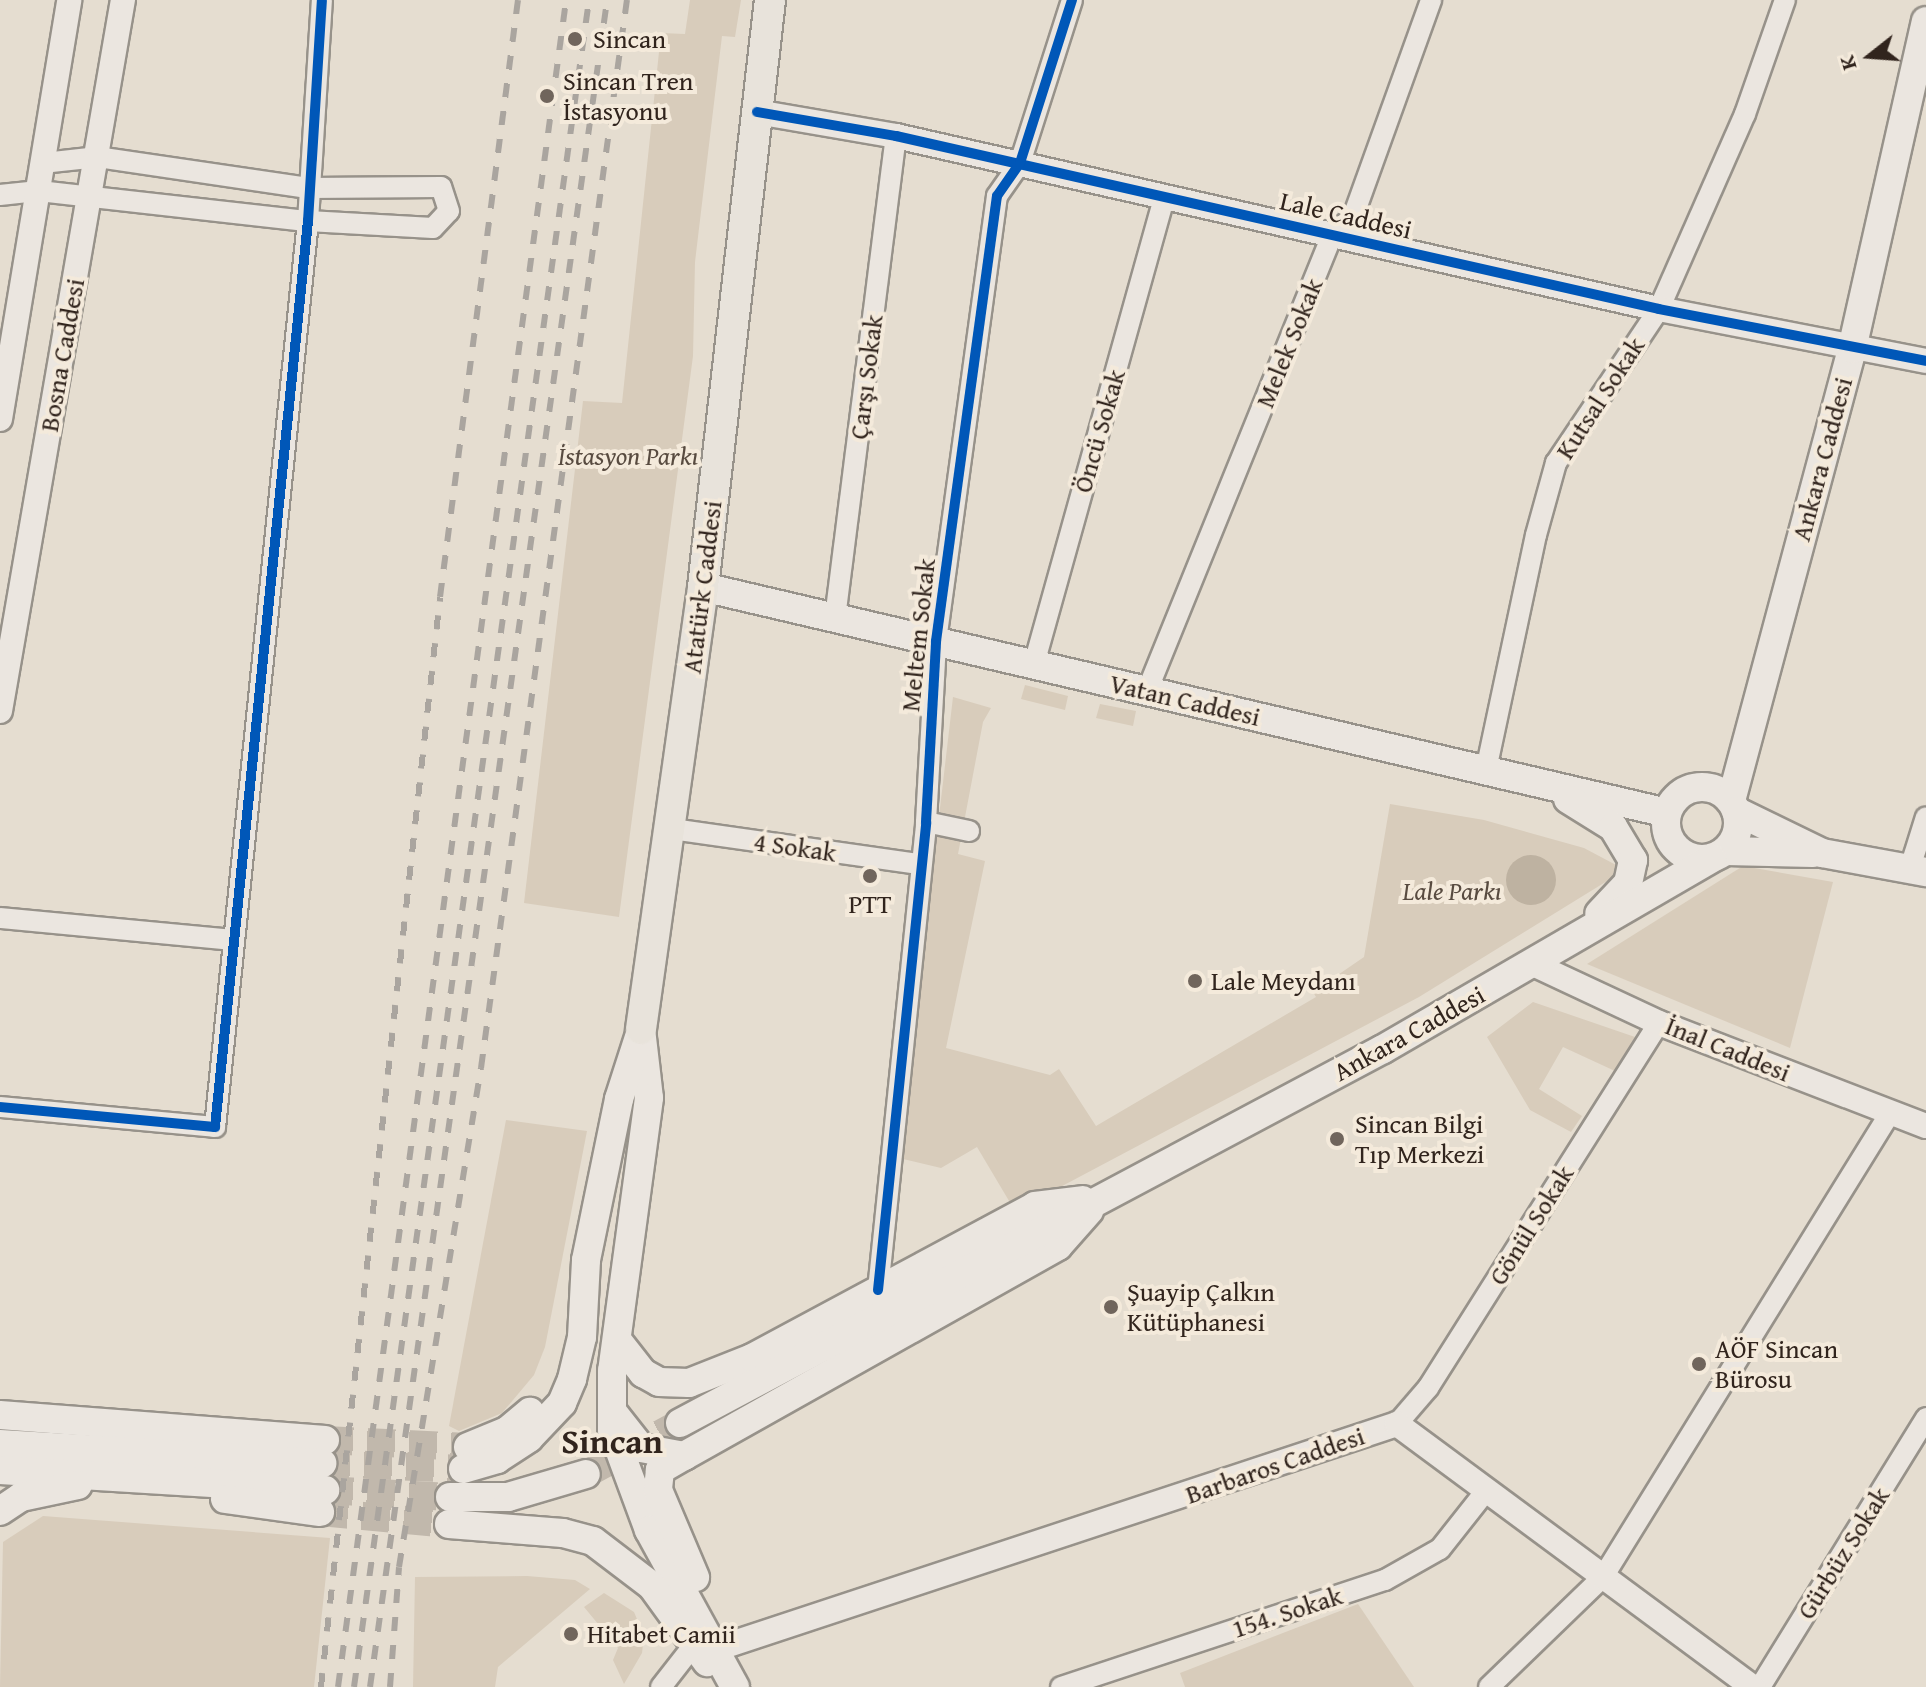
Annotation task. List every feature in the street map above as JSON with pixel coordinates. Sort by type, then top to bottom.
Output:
[{"type":"main road","name":"Atatürk Caddesi","points":[[641,1029],[672,829],[703,587],[770,0]]},
{"type":"main road","name":"Ankara Caddesi","points":[[1734,806],[1852,349],[1926,21]]},
{"type":"main road","name":"Vatan Caddesi","points":[[703,587],[1486,770],[1552,789],[1667,813]]},
{"type":"main road","points":[[1822,853],[1701,787],[1680,794],[1667,813],[1667,835],[1680,852],[1822,853],[1918,870]]},
{"type":"main road","points":[[1552,789],[1613,827],[1627,842],[1633,860],[1628,883],[1577,938]]},
{"type":"main road","points":[[1719,854],[1737,833],[1734,806]]},
{"type":"main road","name":"Ankara Caddesi","points":[[680,1423],[1533,964],[1719,854]]},
{"type":"main road","points":[[466,1458],[497,1459],[529,1438],[562,1403],[582,1337],[586,1260],[619,1099],[641,1029]]},
{"type":"main road","points":[[641,1029],[649,1098],[609,1403],[627,1479],[735,1687]]},
{"type":"main road","points":[[618,1341],[643,1373],[659,1382],[689,1383],[752,1358],[1035,1206],[1101,1197]]},
{"type":"main road","points":[[754,1687],[690,1569],[658,1490],[660,1470],[1058,1246],[1101,1197]]},
{"type":"main road","points":[[609,1403],[620,1427],[641,1448],[684,1456]]},
{"type":"main road","points":[[2,1413],[146,1430],[323,1476]]},
{"type":"main road","points":[[0,1444],[323,1476]]},
{"type":"main road","points":[[0,1470],[167,1481],[231,1501],[323,1476]]},
{"type":"main road","points":[[586,1474],[450,1510],[593,1541],[652,1586],[693,1646],[728,1687]]},
{"type":"main road","points":[[0,1511],[21,1497],[120,1478]]},
{"type":"main road","points":[[0,1491],[48,1491]]},
{"type":"street","name":"Bosna Caddesi","points":[[0,419],[69,0]]},
{"type":"street","name":"Bosna Caddesi","points":[[0,711],[123,0]]},
{"type":"street","points":[[0,1107],[215,1127],[308,221],[322,0]]},
{"type":"street","name":"Meltem Sokak","points":[[878,1290],[918,864],[926,822],[936,641],[997,196],[1020,163],[1072,0]]},
{"type":"street","name":"Melek Sokak","points":[[1147,691],[1333,234],[1353,217],[1431,0]]},
{"type":"street","name":"Kutsal Sokak","points":[[1486,770],[1536,535],[1556,463],[1659,309],[1745,114],[1785,0]]},
{"type":"street","name":"Lale Caddesi","points":[[757,112],[896,136],[1659,309],[1926,361]]},
{"type":"street","name":"Çarşı Sokak","points":[[835,618],[896,136]]},
{"type":"street","points":[[0,195],[39,191],[89,200],[308,221],[433,228],[449,211],[441,187],[308,188],[98,157],[44,163]]},
{"type":"street","name":"Öncü Sokak","points":[[1034,664],[1164,199]]},
{"type":"street","points":[[1918,870],[1926,817]]},
{"type":"street","points":[[926,822],[969,831]]},
{"type":"street","name":"4 Sokak","points":[[672,829],[918,864]]},
{"type":"street","points":[[0,918],[234,940]]},
{"type":"street","name":"İnal Caddesi","points":[[1533,964],[1659,1023],[1926,1126]]},
{"type":"street","name":"Gönül Sokak","points":[[1397,1424],[1428,1388],[1659,1023]]},
{"type":"street","points":[[1489,1687],[1603,1577],[1890,1113]]},
{"type":"street","name":"Gürbüz Sokak","points":[[1760,1687],[1926,1418]]},
{"type":"street","name":"Barbaros Caddesi","points":[[731,1644],[1397,1424],[1485,1492],[1753,1687]]},
{"type":"street","name":"154. Sokak","points":[[1061,1687],[1385,1580],[1440,1549],[1485,1492]]},
{"type":"street","points":[[661,1687],[693,1646]]},
{"type":"green space","name":"İstasyon Parkı","points":[[690,0],[741,0],[735,37],[722,36],[695,262],[693,356],[619,917],[524,903],[583,401],[622,403],[661,33],[685,34]]},
{"type":"green space","points":[[1025,685],[1068,696],[1065,710],[1021,699]]},
{"type":"green space","name":"Lale Parkı","points":[[953,697],[991,708],[983,722],[958,854],[985,861],[946,1048],[1050,1075],[1059,1069],[1096,1126],[1316,997],[1313,992],[1364,957],[1390,804],[1484,820],[1584,848],[1616,865],[1612,878],[1419,997],[1015,1211],[977,1147],[941,1168],[899,1158]]},
{"type":"green space","points":[[1100,704],[1136,711],[1133,726],[1096,718]]},
{"type":"green space","points":[[1743,866],[1833,882],[1790,1048],[1587,964]]},
{"type":"green space","points":[[1533,1002],[1635,1037],[1615,1071],[1563,1047],[1539,1089],[1582,1116],[1571,1132],[1530,1110],[1487,1037]]},
{"type":"green space","points":[[506,1120],[587,1131],[545,1347],[534,1375],[502,1413],[459,1431],[449,1426]]},
{"type":"green space","points":[[43,1516],[330,1538],[314,1687],[0,1687],[3,1542]]},
{"type":"green space","points":[[527,1576],[575,1580],[590,1589],[498,1667],[495,1687],[413,1687],[415,1577]]},
{"type":"green space","points":[[604,1593],[634,1612],[644,1636],[642,1653],[624,1684],[613,1660],[618,1648],[584,1607]]},
{"type":"green space","points":[[1358,1604],[1414,1687],[1185,1687],[1180,1673]]},
{"type":"shaded area","points":[[1531,855],[1549,862],[1556,880],[1549,898],[1531,905],[1513,898],[1506,880],[1513,862]]},
{"type":"tunnel","points":[[586,1474],[680,1423]]},
{"type":"tunnel","points":[[325,1440],[468,1447]]},
{"type":"tunnel","points":[[322,1463],[463,1469]]},
{"type":"tunnel","points":[[325,1490],[450,1497]]},
{"type":"tunnel","points":[[320,1512],[449,1524]]},
{"type":"railway","points":[[321,1687],[440,597],[518,0]]},
{"type":"railway","points":[[338,1687],[566,0]]},
{"type":"railway","points":[[354,1687],[589,0]]},
{"type":"railway","points":[[370,1687],[607,0]]},
{"type":"railway","points":[[390,1687],[399,1567],[481,1068],[627,0]]},
{"type":"cycle path","points":[[0,1107],[215,1127],[308,221],[322,0]]},
{"type":"cycle path","points":[[878,1290],[926,822],[936,641],[997,196],[1020,163],[1072,0]]},
{"type":"cycle path","points":[[757,112],[896,136],[1659,309],[1926,361]]},
{"type":"place","name":"Sincan","points":[[575,39]]},
{"type":"place","name":"Sincan Tren İstasyonu","points":[[547,96]]},
{"type":"place","name":"PTT","points":[[870,876]]},
{"type":"place","name":"Lale Meydanı","points":[[1195,981]]},
{"type":"place","name":"Sincan Bilgi Tıp Merkezi","points":[[1337,1139]]},
{"type":"place","name":"Şuayip Çalkın Kütüphanesi","points":[[1111,1307]]},
{"type":"place","name":"AÖF Sincan Bürosu","points":[[1699,1364]]},
{"type":"place","name":"Hitabet Camii","points":[[571,1634]]},
{"type":"district","name":"Sincan","points":[[612,1441]]}]
